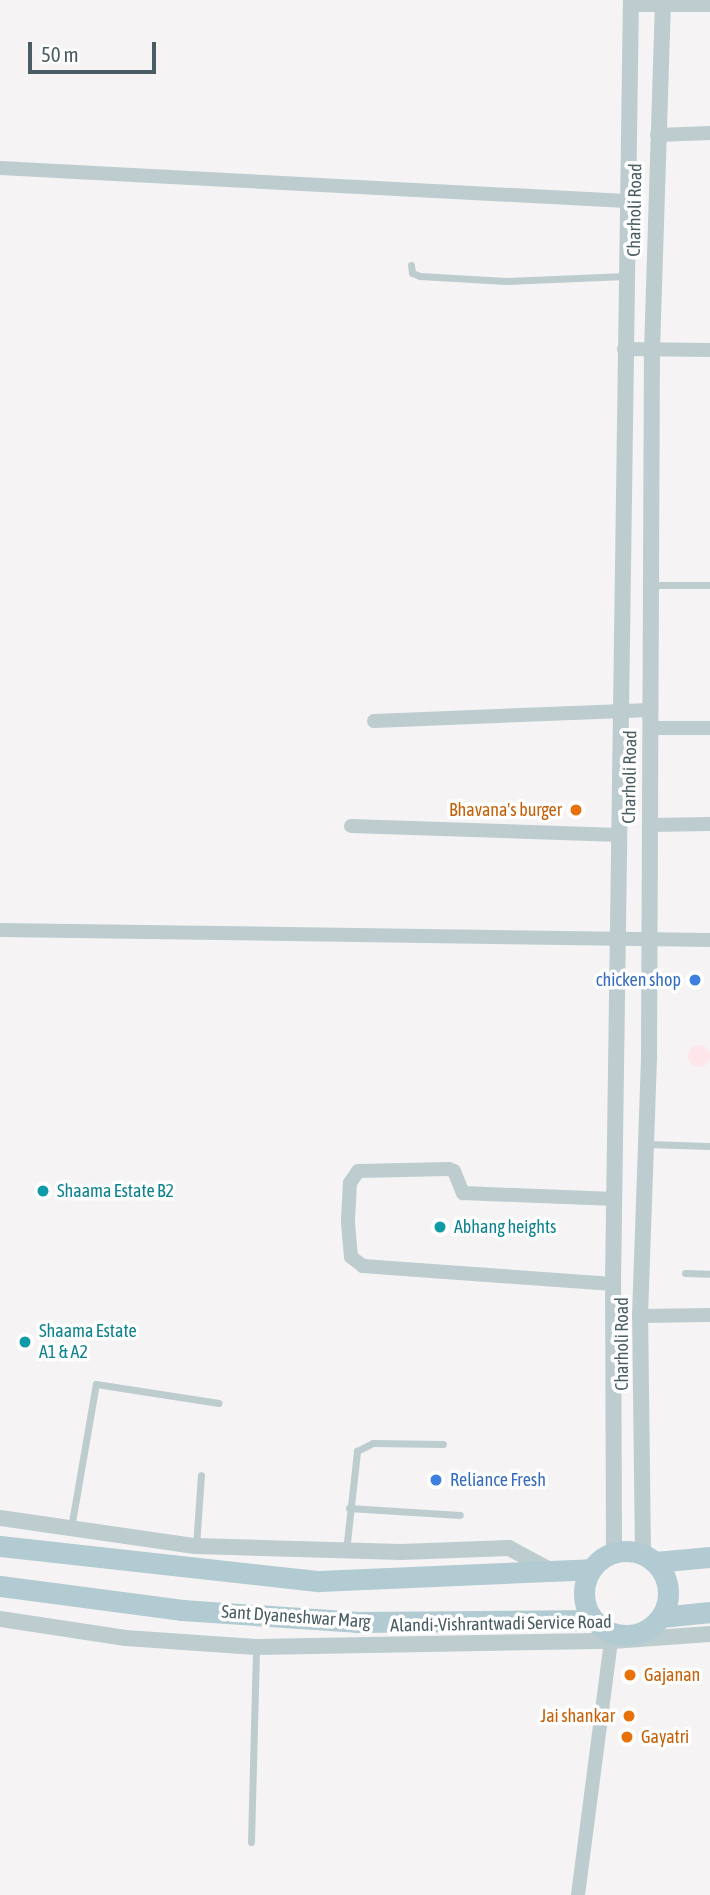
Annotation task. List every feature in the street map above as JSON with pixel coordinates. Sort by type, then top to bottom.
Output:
[{"type":"main road","points":[[0,1546],[319,1581],[591,1569],[614,1552],[649,1558],[710,1557]]},
{"type":"main road","points":[[649,1558],[668,1588],[661,1617]]},
{"type":"main road","points":[[591,1569],[583,1594],[593,1620],[612,1637],[642,1633],[661,1617],[710,1612]]},
{"type":"main road","name":"Sant Dyaneshwar Marg","points":[[0,1586],[181,1610],[356,1622],[593,1620]]},
{"type":"street","points":[[631,2],[710,5]]},
{"type":"street","name":"Charholi Road","points":[[614,1552],[613,1284],[626,201],[631,2]]},
{"type":"street","name":"Charholi Road","points":[[649,1558],[641,1413],[640,1316],[647,1143],[646,941],[652,351],[663,2]]},
{"type":"street","points":[[657,135],[710,133]]},
{"type":"street","points":[[0,168],[626,201]]},
{"type":"street","points":[[624,349],[710,350]]},
{"type":"street","points":[[374,721],[650,710]]},
{"type":"street","points":[[650,728],[710,728]]},
{"type":"street","points":[[649,825],[710,824]]},
{"type":"street","points":[[351,826],[620,835]]},
{"type":"street","points":[[0,930],[618,941],[710,940]]},
{"type":"street","points":[[613,1284],[363,1266],[351,1256],[348,1220],[350,1183],[358,1171],[449,1169],[454,1171],[463,1193],[615,1199]]},
{"type":"street","points":[[640,1316],[710,1315]]},
{"type":"street","points":[[614,1413],[641,1413]]},
{"type":"street","points":[[0,1518],[195,1546],[346,1552],[509,1548],[553,1572]]},
{"type":"street","name":"Alandi-Vishrantwadi Service Road","points":[[0,1619],[126,1638],[256,1647],[710,1634]]},
{"type":"street","points":[[578,1895],[612,1637]]},
{"type":"lane","points":[[411,265],[412,273],[420,276],[506,281],[625,276]]},
{"type":"lane","points":[[649,585],[710,584]]},
{"type":"lane","points":[[647,1143],[710,1146]]},
{"type":"lane","points":[[685,1273],[710,1274]]},
{"type":"lane","points":[[71,1529],[96,1384],[219,1403]]},
{"type":"lane","points":[[346,1552],[353,1458],[363,1445],[443,1444]]},
{"type":"lane","points":[[195,1546],[201,1475]]},
{"type":"lane","points":[[349,1508],[460,1515]]},
{"type":"lane","points":[[251,1842],[256,1647]]},
{"type":"shaded area","points":[[699,1045],[707,1048],[710,1056],[707,1064],[699,1067],[691,1064],[688,1056],[691,1048]]},
{"type":"place","name":"Bhavana's burger","points":[[576,810]]},
{"type":"place","name":"chicken shop","points":[[695,980]]},
{"type":"place","name":"Shaama Estate B2","points":[[43,1191]]},
{"type":"place","name":"Abhang heights","points":[[440,1227]]},
{"type":"place","name":"Shaama Estate A1 & A2","points":[[25,1342]]},
{"type":"place","name":"Reliance Fresh","points":[[436,1480]]},
{"type":"place","name":"Gajanan","points":[[630,1675]]},
{"type":"place","name":"Jai shankar","points":[[629,1716]]},
{"type":"place","name":"Gayatri","points":[[627,1737]]}]
